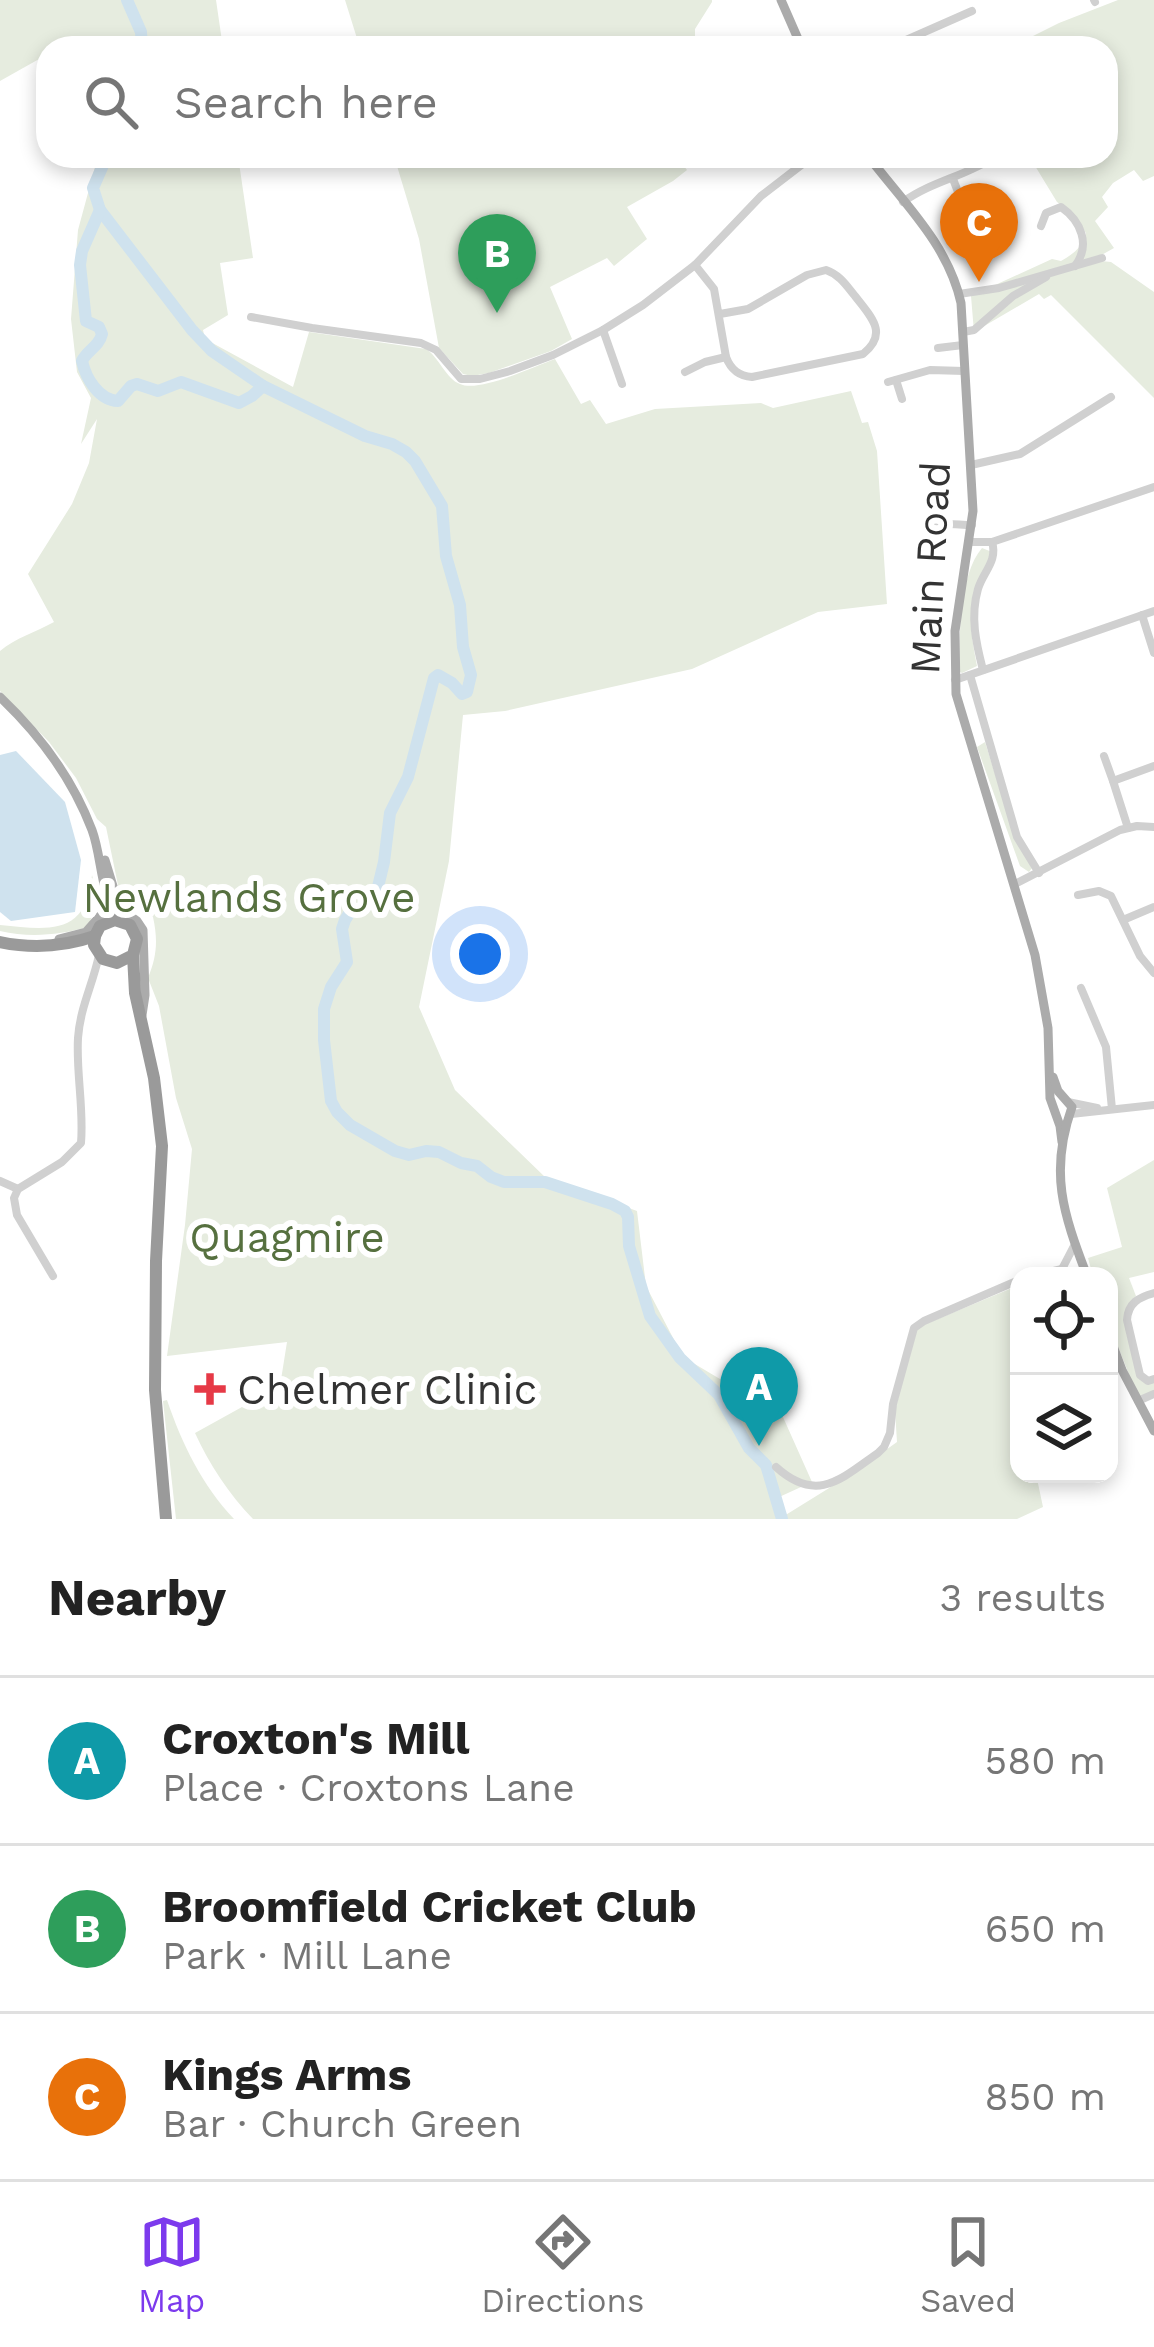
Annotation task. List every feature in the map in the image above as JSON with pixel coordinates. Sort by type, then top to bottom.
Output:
[{"type":"highway","points":[[0,941],[36,947],[72,944],[98,937],[110,921],[121,920],[136,932],[135,993],[154,1078],[162,1146],[155,1364],[166,1519]]},
{"type":"highway","points":[[98,937],[135,993]]},
{"type":"highway","points":[[115,963],[133,955]]},
{"type":"main road","points":[[781,0],[797,36]]},
{"type":"main road","name":"Main Road","points":[[877,168],[946,258],[959,294],[972,525],[956,631],[955,680],[963,722],[1016,884],[1042,990],[1050,1093],[1063,1108],[1060,1184],[1082,1267]]},
{"type":"main road","points":[[0,697],[56,762],[74,791],[105,860],[115,899],[143,930],[141,1016]]},
{"type":"main road","points":[[0,941],[38,942],[86,932],[98,937],[104,890],[93,833]]},
{"type":"main road","points":[[104,890],[121,920]]},
{"type":"main road","points":[[1118,1355],[1154,1431]]},
{"type":"street","points":[[915,36],[971,11]]},
{"type":"street","points":[[251,316],[421,343],[436,350],[461,379],[474,380],[532,363],[603,330],[653,298],[797,168]]},
{"type":"street","points":[[903,202],[972,168]]},
{"type":"street","points":[[953,179],[975,220]]},
{"type":"street","points":[[1041,226],[1046,212],[1054,208],[1072,215],[1082,236],[1081,259],[1074,267]]},
{"type":"street","points":[[991,290],[1102,258]]},
{"type":"street","points":[[695,265],[714,289],[726,357],[733,370],[752,377],[857,356],[872,346],[876,327],[840,277],[826,270],[807,274],[748,309],[720,314]]},
{"type":"street","points":[[963,332],[974,330],[1013,296],[1049,274]]},
{"type":"street","points":[[959,294],[1011,290],[1013,296]]},
{"type":"street","points":[[603,330],[622,384]]},
{"type":"street","points":[[938,348],[963,345]]},
{"type":"street","points":[[685,373],[726,357]]},
{"type":"street","points":[[902,399],[892,381],[930,370],[964,370]]},
{"type":"street","points":[[970,465],[1020,454],[1111,397]]},
{"type":"street","points":[[970,542],[992,542],[1154,487]]},
{"type":"street","points":[[922,557],[929,528],[972,525]]},
{"type":"street","name":"Main Road","points":[[983,670],[974,618],[979,587],[994,556],[992,542]]},
{"type":"street","points":[[955,680],[1154,611]]},
{"type":"street","points":[[1142,615],[1154,653]]},
{"type":"street","name":"Main Road","points":[[970,675],[1017,837],[1039,873]]},
{"type":"street","points":[[1104,756],[1128,828]]},
{"type":"street","points":[[1113,781],[1154,766]]},
{"type":"street","points":[[1016,884],[1128,828],[1154,826]]},
{"type":"street","points":[[1078,895],[1105,892],[1115,901],[1140,956],[1154,973]]},
{"type":"street","points":[[1123,920],[1154,907]]},
{"type":"street","points":[[53,1276],[14,1207],[18,1189],[73,1154],[81,1143],[78,1041],[81,1006],[94,975],[98,937]]},
{"type":"street","points":[[94,975],[115,963]]},
{"type":"street","points":[[1081,988],[1106,1047],[1108,1109]]},
{"type":"street","points":[[1063,1108],[1154,1105]]},
{"type":"street","points":[[0,1181],[18,1189]]},
{"type":"street","points":[[1063,1267],[1076,1243]]},
{"type":"street","points":[[776,1467],[802,1485],[823,1486],[878,1453],[888,1441],[914,1328],[1010,1284]]},
{"type":"street","points":[[1154,1293],[1135,1300],[1127,1320],[1140,1375],[1154,1379]]},
{"type":"street","points":[[1138,1401],[1154,1394]]},
{"type":"green space","points":[[0,0],[216,0],[221,36],[36,36],[36,61],[0,81]]},
{"type":"green space","points":[[345,0],[712,0],[695,36],[356,36]]},
{"type":"green space","points":[[1118,0],[1154,0],[1154,176],[1143,181],[1134,170],[1113,183],[1102,197],[1108,207],[1095,221],[1114,248],[1098,257],[1101,261],[1111,262],[1154,292],[1154,398],[1051,295],[1044,299],[1039,294],[974,332],[971,296],[1052,259],[1061,261],[1085,238],[1086,233],[1057,202],[1036,168],[1118,168],[1118,36],[1033,36]]},
{"type":"green space","points":[[95,168],[240,168],[253,258],[220,263],[228,315],[203,330],[205,339],[293,387],[309,332],[426,349],[455,381],[469,386],[555,359],[581,404],[590,400],[606,424],[655,409],[761,403],[773,408],[851,391],[877,451],[887,604],[818,612],[692,669],[505,711],[463,715],[449,861],[419,1007],[455,1090],[545,1177],[637,1211],[646,1286],[683,1357],[720,1379],[766,1379],[812,1482],[777,1498],[784,1516],[897,1442],[895,1411],[915,1332],[1010,1289],[1010,1483],[1038,1483],[1043,1507],[1017,1519],[253,1519],[236,1499],[195,1433],[280,1386],[287,1342],[167,1356],[192,1149],[176,1098],[159,1006],[148,978],[156,948],[153,917],[130,905],[119,890],[106,827],[76,778],[0,691],[0,651],[54,622],[28,574],[72,504],[89,463],[97,419],[81,444],[91,398],[77,372],[71,319],[78,230]]},
{"type":"green space","points":[[398,168],[687,170],[627,207],[647,239],[614,266],[607,258],[550,287],[572,339],[489,373],[463,374],[439,348],[419,239]]},
{"type":"green space","points":[[982,548],[992,552],[972,608],[977,666],[962,673],[962,607],[969,574]]},
{"type":"green space","points":[[985,742],[1015,837],[1032,868],[1029,872],[1020,866],[977,747]]},
{"type":"green space","points":[[92,875],[98,900],[88,927],[44,935],[0,931],[0,925],[49,927],[74,919],[89,895]]},
{"type":"green space","points":[[1154,1160],[1154,1272],[1129,1278],[1136,1296],[1125,1311],[1139,1375],[1154,1383],[1154,1392],[1138,1397],[1118,1347],[1118,1267],[1090,1267],[1088,1258],[1122,1247],[1107,1188]]},
{"type":"green space","points":[[167,1400],[194,1463],[234,1519],[176,1519],[163,1401]]},
{"type":"water","points":[[16,751],[65,802],[81,860],[75,912],[11,921],[0,912],[0,755]]},
{"type":"waterway","points":[[127,0],[141,36]]},
{"type":"waterway","points":[[102,168],[93,188],[100,210],[212,351],[263,386],[406,452],[442,506],[446,556],[460,605],[471,675],[467,692],[462,694],[452,683],[438,675],[434,678],[408,777],[390,813],[377,891],[365,907],[350,912],[342,929],[347,962],[324,1009],[331,1101],[350,1125],[395,1151],[409,1155],[439,1152],[504,1182],[545,1182],[625,1211],[629,1246],[650,1316],[680,1358],[719,1395],[749,1448],[766,1465],[782,1519]]},
{"type":"waterway","points":[[100,210],[80,265],[86,321],[102,334],[82,361],[94,387],[118,401],[137,384],[158,391],[181,382],[239,403],[263,386]]},
{"type":"place","name":"Kings Arms","points":[[979,282]]},
{"type":"place","name":"Broomfield Cricket Club","points":[[497,313]]},
{"type":"place","name":"Chelmer Clinic","points":[[210,1389]]},
{"type":"place","name":"Croxton's Mill","points":[[759,1446]]},
{"type":"park label","name":"Newlands Grove","points":[[249,897]]},
{"type":"park label","name":"Quagmire","points":[[287,1237]]}]
